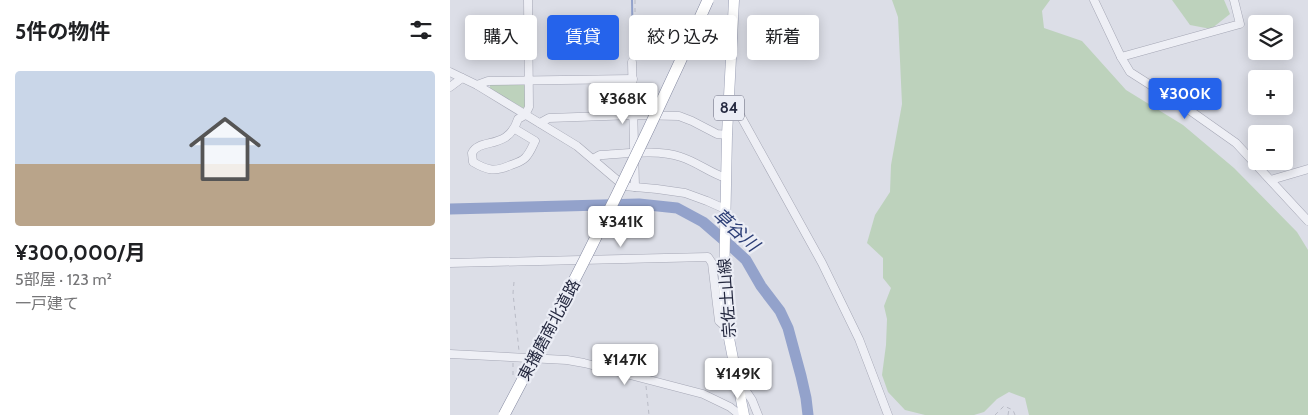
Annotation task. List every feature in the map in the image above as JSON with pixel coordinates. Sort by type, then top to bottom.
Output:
[{"type":"highway","name":"東播磨南北道路","points":[[504,415],[626,178],[708,0]]},
{"type":"highway","name":"東播磨南北道路","points":[[512,415],[573,301],[632,182],[716,0]]},
{"type":"main road","name":"宗佐土山線","points":[[734,0],[727,135],[724,286],[727,328],[744,415]]},
{"type":"street","points":[[515,129],[535,141],[529,154],[523,160],[502,169],[492,170],[473,162],[472,154],[476,147],[502,140],[515,129],[518,120],[525,115],[530,107],[528,0]]},
{"type":"street","points":[[1094,0],[1121,58],[1130,72],[1185,107],[1236,143],[1308,221]]},
{"type":"street","points":[[1121,58],[1240,24],[1234,0]]},
{"type":"street","points":[[632,62],[635,187]]},
{"type":"street","points":[[450,72],[476,85],[578,146],[624,186],[685,193],[725,213]]},
{"type":"street","points":[[450,86],[462,78]]},
{"type":"street","points":[[476,85],[488,81],[633,78]]},
{"type":"street","points":[[730,95],[822,263],[859,339],[888,415]]},
{"type":"street","points":[[540,123],[549,118],[679,116],[692,120],[718,134],[727,135]]},
{"type":"street","points":[[593,159],[600,155],[667,154],[682,157],[726,178]]},
{"type":"street","points":[[1271,180],[1308,169]]},
{"type":"street","points":[[450,263],[708,257],[712,263],[719,321],[727,328]]},
{"type":"street","points":[[450,354],[576,361],[703,394],[730,407],[740,415]]},
{"type":"street","points":[[736,376],[752,400],[758,415]]},
{"type":"path","points":[[632,62],[635,54],[634,0]]},
{"type":"path","points":[[514,282],[519,357]]},
{"type":"path","points":[[645,379],[649,415]]},
{"type":"path","points":[[994,415],[1004,406],[1013,410],[1015,415]]},
{"type":"path","points":[[1008,415],[1010,408]]},
{"type":"green space","points":[[892,0],[1050,0],[1042,11],[1044,28],[1082,41],[1126,90],[1183,125],[1234,168],[1297,232],[1308,250],[1308,415],[1029,415],[1025,398],[1009,392],[997,399],[984,412],[974,415],[925,415],[905,410],[888,392],[882,375],[887,319],[884,306],[891,288],[883,278],[883,258],[867,243],[875,215],[890,192],[891,165],[902,104],[898,17]]},
{"type":"green space","points":[[1172,0],[1224,0],[1230,14],[1211,29],[1190,25]]},
{"type":"green space","points":[[490,84],[523,84],[526,87],[526,107],[523,108],[490,89]]},
{"type":"waterway","points":[[632,0],[632,15]]},
{"type":"waterway","name":"草谷川","points":[[450,209],[639,204],[677,208],[703,222],[746,260],[761,286],[780,311],[788,328],[801,376],[808,415]]}]
